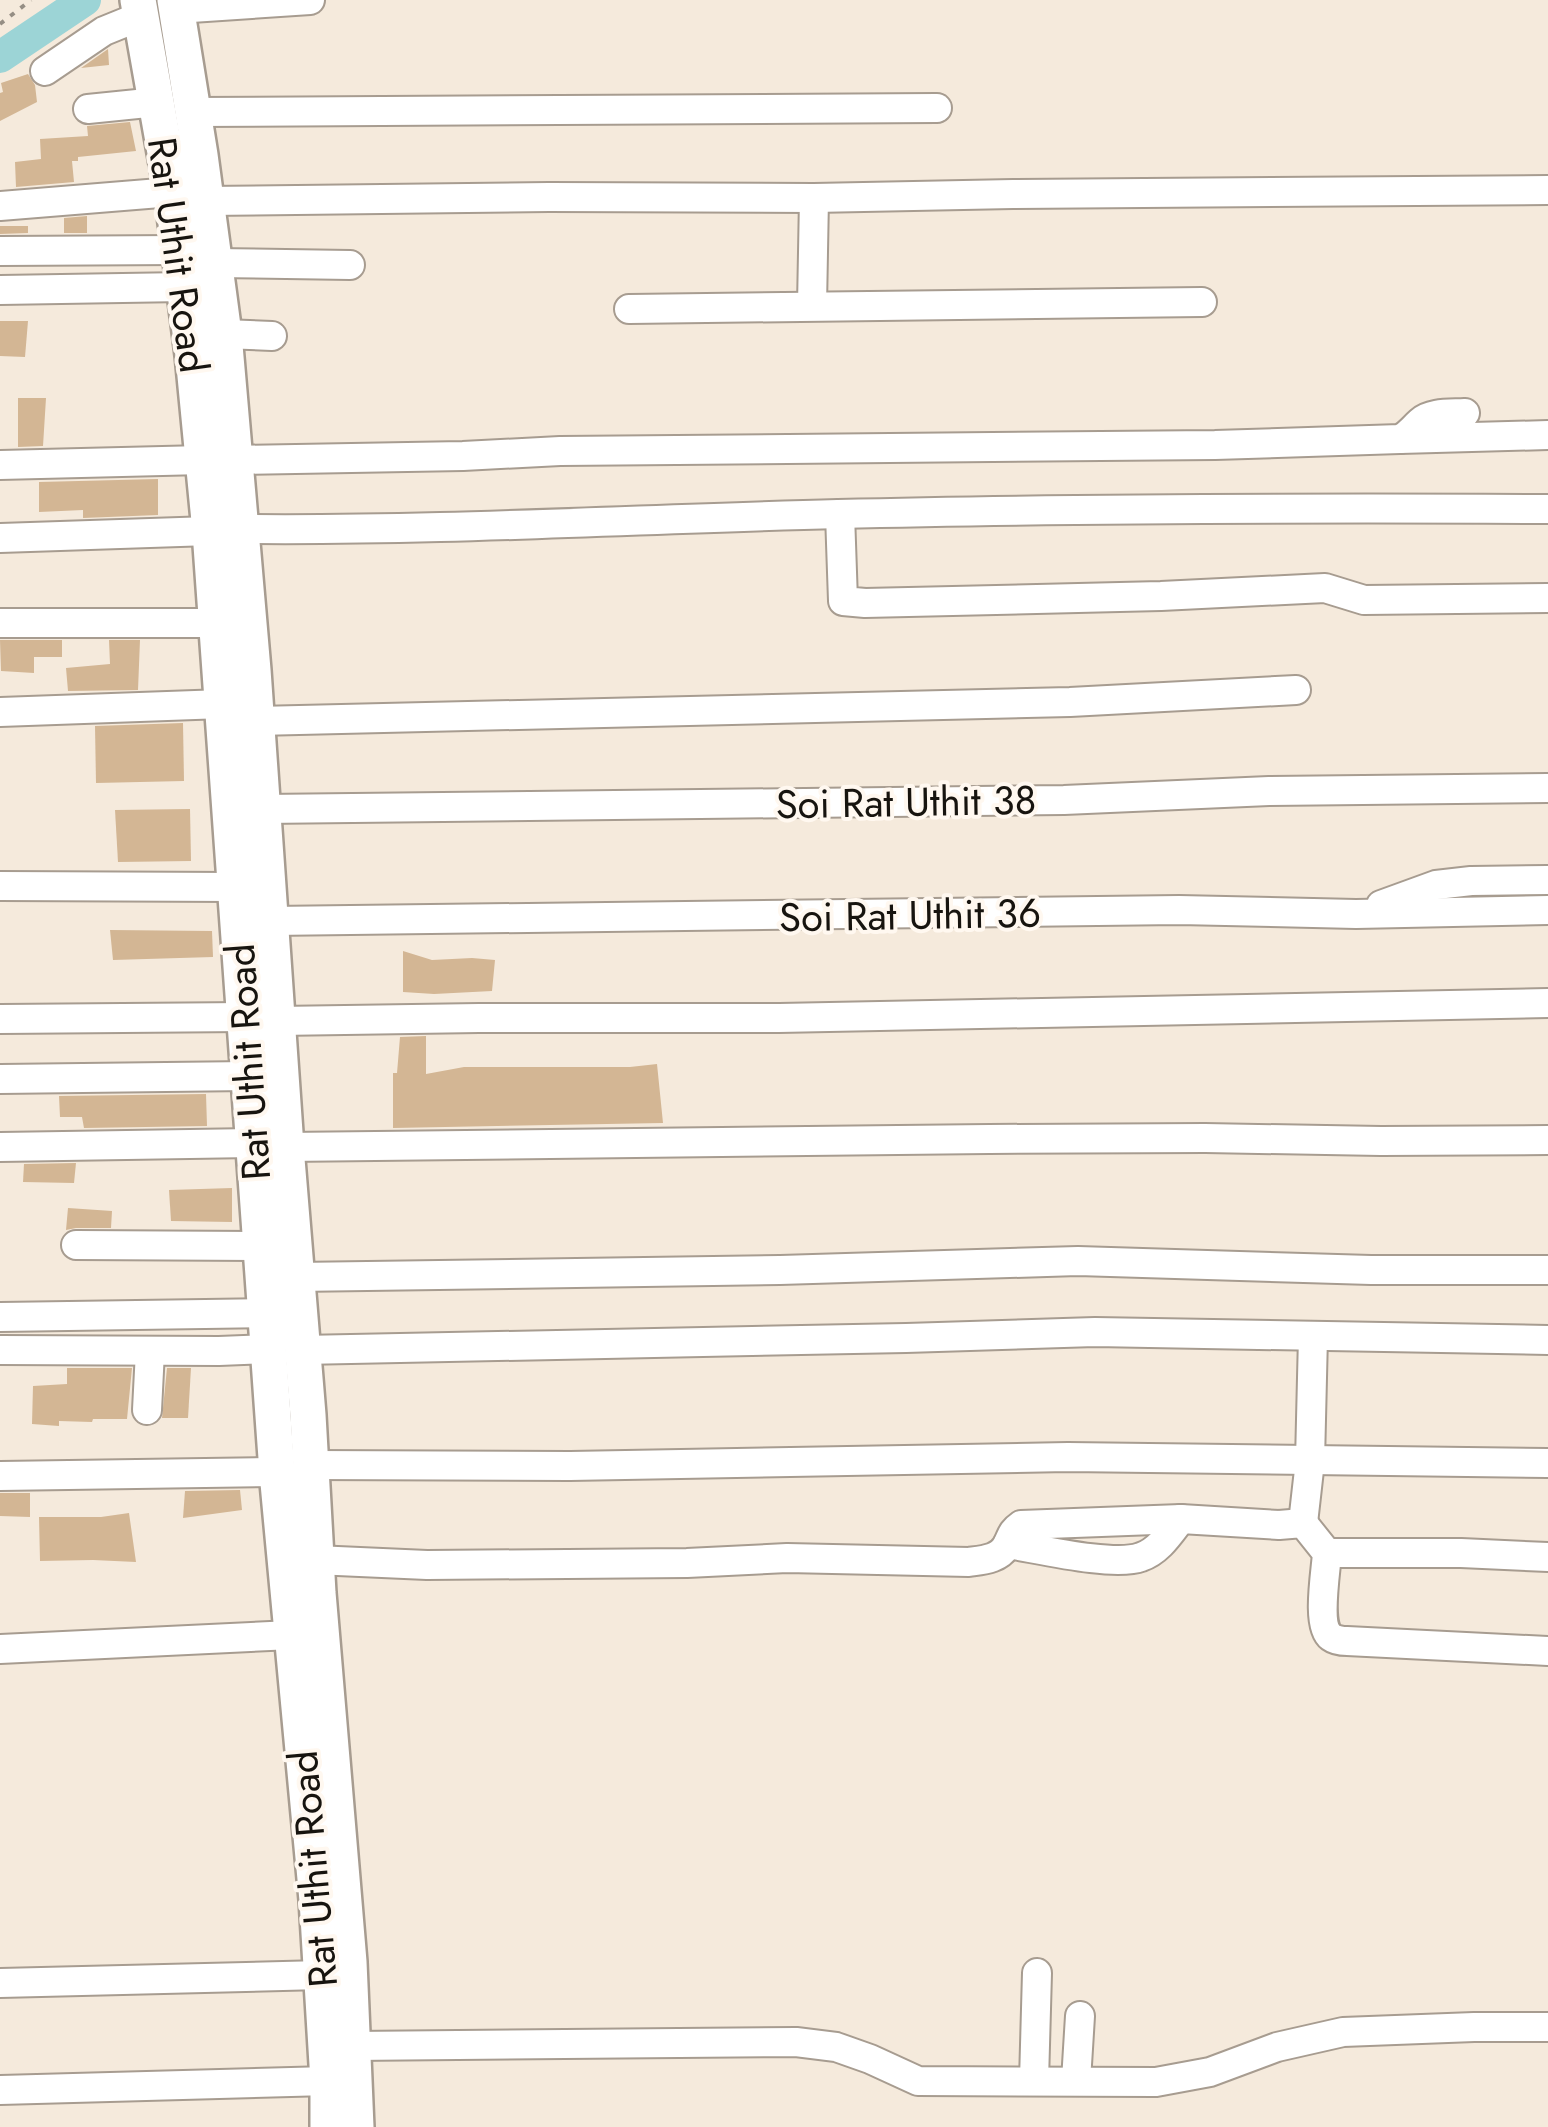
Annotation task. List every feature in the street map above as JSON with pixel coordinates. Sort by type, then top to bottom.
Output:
[{"type":"main road","name":"Rat Uthit Road","points":[[175,4],[193,112],[189,197],[180,250],[194,355],[219,460]]},
{"type":"main road","name":"Rat Uthit Road","points":[[139,7],[156,102],[214,263],[224,334],[219,460],[225,530],[258,721],[272,921],[262,1019],[249,1076],[270,1145],[296,1277],[285,1349],[294,1469],[348,1942],[356,2127]]},
{"type":"main road","name":"Rat Uthit Road","points":[[225,530],[217,624],[236,887],[262,1019],[270,1145],[261,1246],[265,1313],[285,1349]]},
{"type":"main road","name":"Rat Uthit Road","points":[[307,1584],[292,1635],[322,1975],[328,2127]]},
{"type":"street","points":[[175,4],[310,0]]},
{"type":"street","points":[[45,70],[139,7]]},
{"type":"street","points":[[88,109],[156,102]]},
{"type":"street","points":[[193,112],[937,108]]},
{"type":"street","points":[[0,206],[189,197],[814,198],[1548,190]]},
{"type":"street","points":[[812,306],[814,198]]},
{"type":"street","points":[[0,252],[180,250]]},
{"type":"street","points":[[214,263],[350,265]]},
{"type":"street","points":[[0,290],[184,287]]},
{"type":"street","points":[[628,309],[1202,302]]},
{"type":"street","points":[[224,334],[272,336]]},
{"type":"street","points":[[1400,439],[1430,416],[1465,413]]},
{"type":"street","points":[[0,465],[463,456],[560,450],[1215,446],[1548,435]]},
{"type":"street","points":[[0,538],[1210,507],[1548,509]]},
{"type":"street","points":[[840,514],[843,601],[1161,596],[1325,588],[1364,600],[1548,598]]},
{"type":"street","points":[[0,623],[217,624]]},
{"type":"street","points":[[258,721],[1070,702],[1296,690]]},
{"type":"street","points":[[0,712],[223,704]]},
{"type":"street","name":"Soi Rat Uthit 38","points":[[263,808],[1064,800],[1269,790],[1548,788]]},
{"type":"street","points":[[1356,914],[1436,885],[1548,880]]},
{"type":"street","points":[[0,886],[236,887]]},
{"type":"street","name":"Soi Rat Uthit 36","points":[[272,921],[1179,910],[1356,914],[1548,910]]},
{"type":"street","points":[[0,1019],[798,1018],[1548,1003]]},
{"type":"street","points":[[0,1079],[249,1076]]},
{"type":"street","points":[[0,1147],[1205,1138],[1548,1140]]},
{"type":"street","points":[[76,1245],[261,1246]]},
{"type":"street","points":[[296,1277],[1078,1261],[1371,1270],[1548,1270]]},
{"type":"street","points":[[0,1317],[265,1313]]},
{"type":"street","points":[[0,1350],[285,1349],[1095,1332],[1548,1340]]},
{"type":"street","points":[[1313,1336],[1310,1461],[1302,1523],[1327,1553],[1322,1622],[1326,1633],[1347,1642],[1548,1651]]},
{"type":"street","points":[[147,1410],[150,1351]]},
{"type":"street","points":[[0,1476],[1049,1457],[1548,1463]]},
{"type":"street","points":[[307,1584],[464,1565],[787,1558],[969,1562],[1001,1553],[1012,1532],[1021,1525],[1181,1519],[1302,1523]]},
{"type":"street","points":[[1008,1544],[1091,1558],[1129,1559],[1142,1557],[1156,1548],[1181,1519]]},
{"type":"street","points":[[1327,1553],[1548,1556]]},
{"type":"street","points":[[0,1649],[292,1635]]},
{"type":"street","points":[[1034,2081],[1037,1973]]},
{"type":"street","points":[[0,1983],[322,1975]]},
{"type":"street","points":[[1076,2081],[1080,2016]]},
{"type":"street","points":[[354,2046],[796,2042],[836,2047],[918,2080],[1156,2082],[1210,2072],[1277,2047],[1343,2032],[1548,2027]]},
{"type":"street","points":[[0,2090],[328,2081]]},
{"type":"path","points":[[0,24],[31,0]]},
{"type":"building","points":[[108,49],[109,65],[81,68]]},
{"type":"building","points":[[28,74],[35,85],[37,102],[0,121],[1,83]]},
{"type":"building","points":[[130,122],[136,151],[78,157],[78,161],[72,161],[74,182],[16,187],[15,162],[41,159],[40,139],[88,136],[87,126]]},
{"type":"building","points":[[87,216],[87,233],[64,233],[64,218]]},
{"type":"building","points":[[0,226],[28,226],[28,233],[0,234]]},
{"type":"building","points":[[0,321],[28,321],[25,357],[0,356]]},
{"type":"building","points":[[18,398],[46,398],[43,446],[18,447]]},
{"type":"building","points":[[158,479],[158,515],[83,518],[83,510],[39,512],[39,482]]},
{"type":"building","points":[[0,640],[62,640],[62,657],[34,657],[34,673],[1,671]]},
{"type":"building","points":[[109,640],[140,640],[138,690],[68,691],[66,668],[110,664]]},
{"type":"building","points":[[183,723],[184,781],[96,783],[95,726]]},
{"type":"building","points":[[190,809],[191,861],[118,862],[115,810]]},
{"type":"building","points":[[110,930],[212,931],[213,957],[113,960]]},
{"type":"building","points":[[403,951],[432,960],[495,960],[492,991],[403,992]]},
{"type":"building","points":[[426,1036],[426,1074],[464,1067],[657,1064],[663,1123],[393,1128],[393,1073],[397,1073],[400,1037]]},
{"type":"building","points":[[206,1094],[207,1126],[84,1128],[82,1117],[60,1117],[59,1096]]},
{"type":"building","points":[[76,1163],[74,1183],[23,1182],[24,1164]]},
{"type":"building","points":[[232,1188],[232,1222],[171,1221],[169,1190]]},
{"type":"building","points":[[68,1208],[112,1211],[111,1228],[66,1230]]},
{"type":"building","points":[[67,1368],[132,1368],[127,1419],[59,1421],[59,1426],[32,1424],[33,1386],[67,1384]]},
{"type":"building","points":[[167,1368],[191,1368],[188,1418],[162,1418]]},
{"type":"building","points":[[240,1490],[242,1510],[183,1518],[185,1491]]},
{"type":"building","points":[[0,1493],[30,1493],[30,1517],[0,1516]]},
{"type":"building","points":[[129,1513],[136,1562],[40,1561],[39,1517]]},
{"type":"waterway","points":[[0,57],[85,0]]}]
